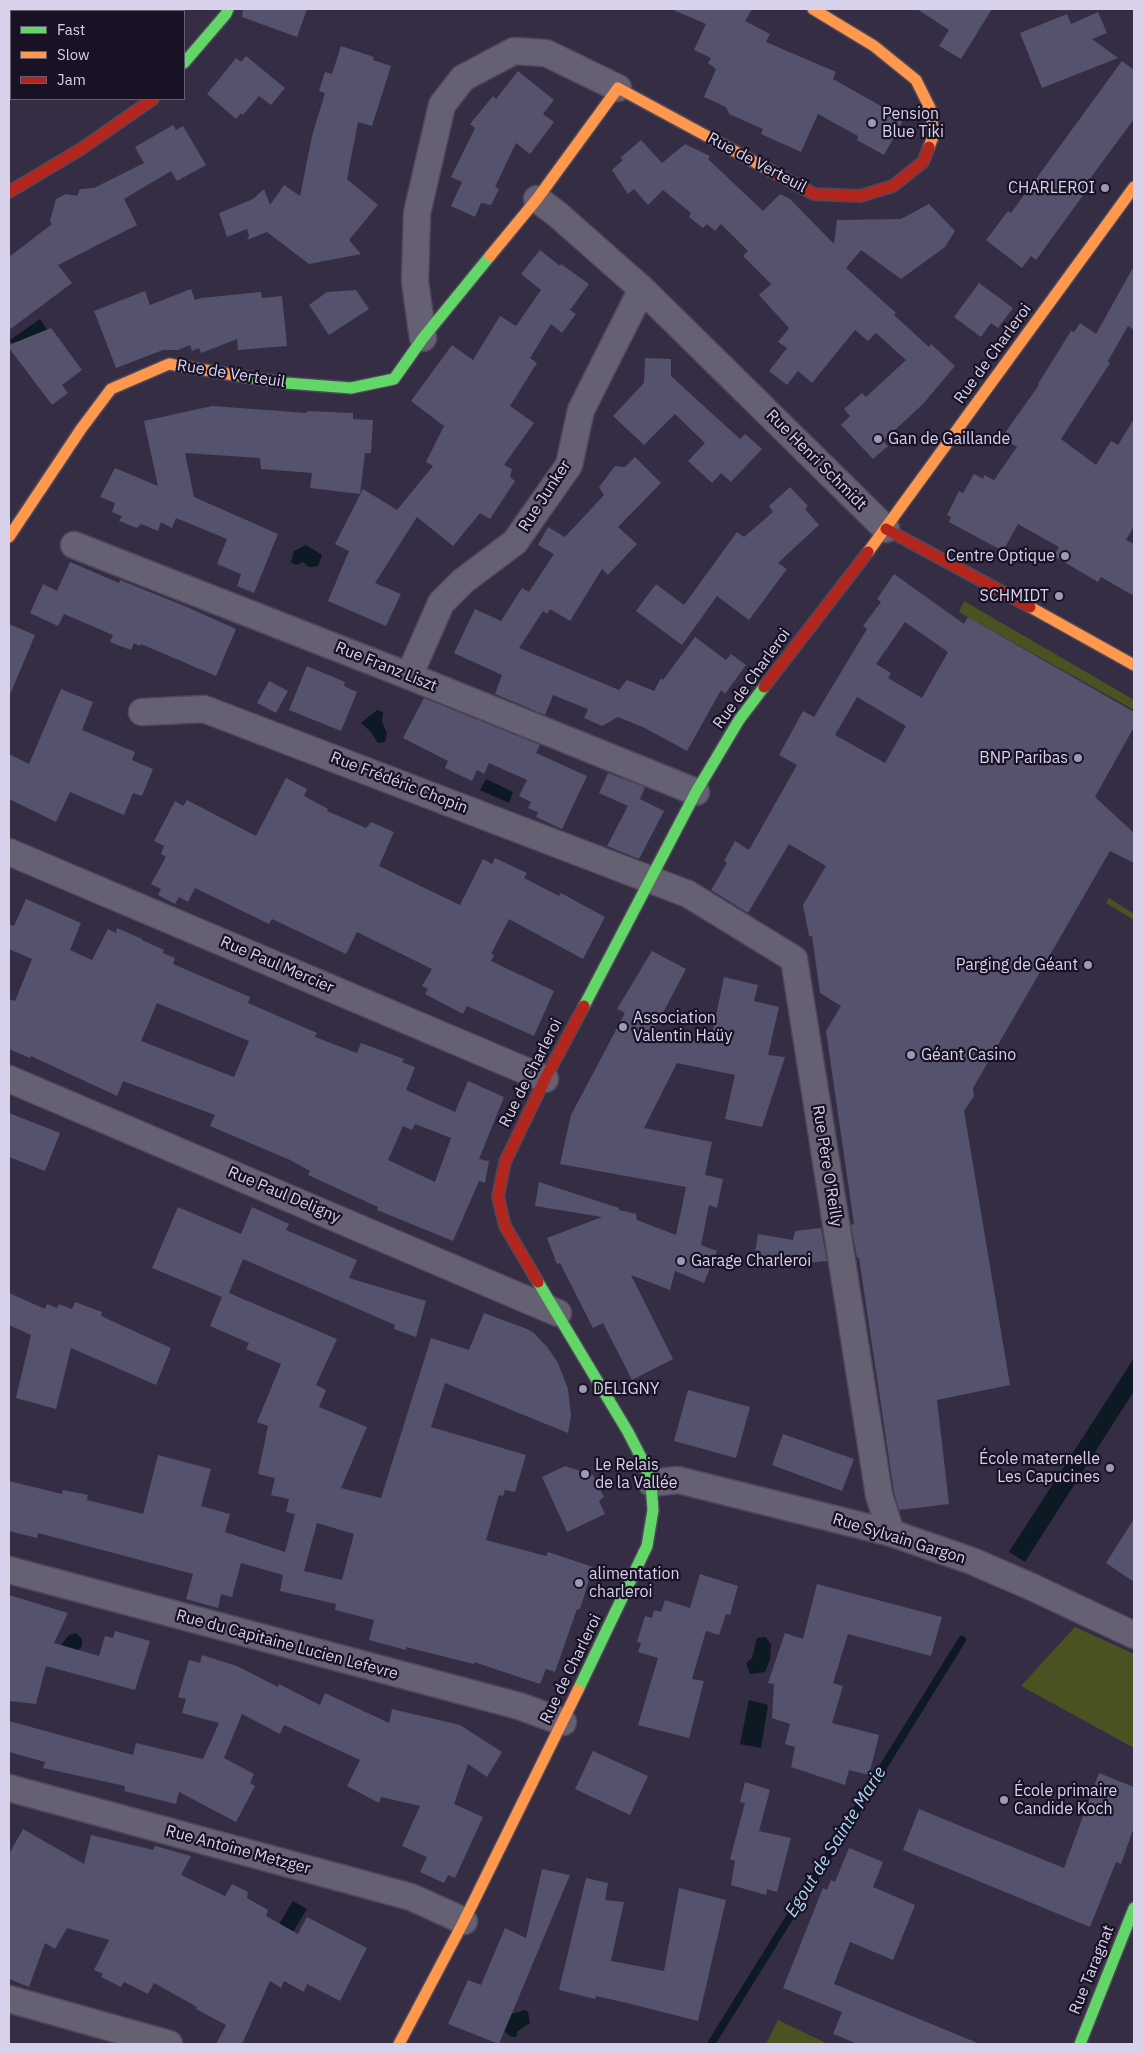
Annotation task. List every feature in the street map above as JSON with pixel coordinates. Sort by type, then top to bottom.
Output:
[{"type":"street","points":[[185,62],[226,14],[228,9]]},
{"type":"street","name":"Rue de Verteuil","points":[[423,338],[415,282],[417,213],[442,105],[463,78],[514,51],[546,53],[618,88],[814,194],[860,196],[893,186],[923,162],[934,134],[930,108],[916,80],[874,46],[813,9]]},
{"type":"street","name":"Rue de Verteuil","points":[[9,537],[81,429],[112,389],[169,364],[286,383],[351,388],[394,379],[423,338],[537,199],[618,88]]},
{"type":"street","points":[[9,192],[81,149],[152,100]]},
{"type":"street","name":"Rue Henri Schmidt","points":[[537,199],[557,214],[642,289],[886,529],[1134,665]]},
{"type":"street","name":"Rue de Charleroi","points":[[399,2044],[464,1921],[634,1576],[647,1546],[653,1510],[651,1483],[645,1465],[628,1432],[505,1226],[498,1197],[504,1162],[545,1079],[696,792],[739,720],[886,529],[1130,203]]},
{"type":"street","name":"Rue Junker","points":[[409,676],[441,603],[463,581],[515,542],[569,465],[581,410],[642,289]]},
{"type":"street","name":"Rue Franz Liszt","points":[[74,545],[409,676],[696,792]]},
{"type":"street","name":"Rue Frédéric Chopin","points":[[142,712],[204,709],[651,879]]},
{"type":"street","name":"Rue Paul Mercier","points":[[9,852],[545,1079]]},
{"type":"street","name":"Rue Père O'Reilly","points":[[651,879],[688,894],[794,959],[880,1495],[891,1533]]},
{"type":"street","name":"Rue Paul Deligny","points":[[9,1078],[558,1313]]},
{"type":"street","name":"Rue Sylvain Gargon","points":[[651,1483],[678,1480],[891,1533],[972,1561],[1022,1582],[1134,1636]]},
{"type":"street","name":"Rue du Capitaine Lucien Lefevre","points":[[9,1570],[519,1706],[563,1722]]},
{"type":"street","name":"Rue Antoine Metzger","points":[[9,1788],[411,1897],[464,1921]]},
{"type":"street","name":"Rue Taragnat","points":[[1080,2044],[1134,1908]]},
{"type":"street","points":[[9,1999],[169,2044]]},
{"type":"green space","points":[[964,601],[1134,700],[1134,710],[959,612]]},
{"type":"green space","points":[[1109,898],[1134,914],[1134,920],[1106,903]]},
{"type":"green space","points":[[1075,1627],[1134,1654],[1134,1748],[1021,1686]]},
{"type":"green space","points":[[778,2020],[828,2044],[766,2044]]},
{"type":"water","points":[[40,319],[50,334],[20,355],[10,340]]},
{"type":"water","points":[[306,545],[322,555],[318,566],[309,567],[303,562],[296,565],[291,562],[294,551]]},
{"type":"water","points":[[377,710],[383,712],[382,722],[387,733],[385,742],[378,743],[371,732],[361,723]]},
{"type":"water","points":[[486,779],[513,792],[509,803],[480,790]]},
{"type":"water","points":[[1134,1358],[1134,1391],[1025,1562],[1009,1552]]},
{"type":"water","points":[[76,1633],[82,1639],[82,1646],[70,1660],[55,1652],[69,1635]]},
{"type":"water","points":[[765,1637],[771,1644],[770,1659],[765,1672],[750,1674],[746,1663],[752,1658],[757,1638]]},
{"type":"water","points":[[749,1700],[768,1705],[761,1748],[740,1744]]},
{"type":"water","points":[[293,1901],[307,1909],[293,1932],[279,1924]]},
{"type":"water","points":[[525,2010],[528,2012],[530,2023],[518,2031],[516,2037],[511,2037],[504,2031],[511,2014]]},
{"type":"building","points":[[243,9],[307,9],[297,37],[242,17]]},
{"type":"building","points":[[671,9],[752,9],[745,21],[770,34],[766,42],[836,72],[833,79],[904,119],[884,155],[857,140],[858,136],[818,114],[801,152],[761,134],[763,129],[729,114],[726,107],[704,97],[716,69],[708,63],[711,58],[694,50],[706,24]]},
{"type":"building","points":[[917,9],[992,9],[961,59],[939,46],[949,30]]},
{"type":"building","points":[[1098,12],[1107,33],[1092,39],[1118,58],[1042,88],[1020,33],[1067,14],[1071,24]]},
{"type":"building","points":[[341,46],[374,57],[373,60],[391,66],[372,126],[358,122],[347,179],[378,205],[349,240],[361,254],[309,264],[267,232],[247,240],[249,236],[247,229],[227,237],[219,213],[253,199],[264,189],[270,205],[284,185],[300,196],[312,136],[325,93],[319,91],[325,72],[332,74]]},
{"type":"building","points":[[246,56],[285,88],[271,105],[259,96],[243,115],[241,113],[236,119],[207,94],[236,58],[241,62]]},
{"type":"building","points":[[1122,61],[1134,70],[1134,119],[1089,180],[1092,183],[1036,260],[1031,256],[1022,268],[986,240],[1008,211],[1011,213]]},
{"type":"building","points":[[518,71],[554,100],[543,114],[554,122],[530,154],[516,143],[495,187],[499,189],[491,205],[481,203],[475,217],[451,206],[462,182],[451,177],[475,128],[470,124],[493,96],[496,99]]},
{"type":"building","points":[[173,125],[176,130],[183,126],[206,165],[177,181],[171,171],[124,199],[137,225],[58,265],[72,283],[9,330],[9,257],[52,224],[50,221],[56,199],[66,194],[77,196],[80,189],[94,188],[144,163],[135,147]]},
{"type":"building","points":[[641,140],[662,163],[685,144],[710,156],[708,159],[763,211],[780,194],[790,199],[834,244],[837,220],[901,219],[929,204],[955,231],[945,247],[901,279],[861,250],[846,268],[896,313],[894,315],[929,347],[931,344],[955,366],[923,404],[883,441],[888,446],[873,459],[841,425],[850,416],[844,409],[862,393],[866,397],[906,360],[876,333],[868,341],[855,330],[812,383],[798,371],[787,385],[769,371],[787,348],[778,342],[789,328],[759,295],[771,284],[743,256],[748,251],[721,224],[715,231],[707,224],[703,228],[689,217],[691,213],[663,190],[648,205],[634,189],[628,194],[612,170],[623,160],[620,158]]},
{"type":"building","points":[[540,250],[560,266],[561,264],[589,284],[570,310],[576,314],[562,333],[551,324],[530,358],[537,363],[510,406],[534,423],[504,465],[512,469],[510,477],[515,481],[490,519],[480,513],[453,546],[417,517],[375,583],[401,594],[386,626],[328,601],[349,551],[335,544],[363,489],[397,510],[433,466],[426,462],[444,426],[411,401],[452,345],[473,360],[500,316],[516,326],[541,290],[521,274]]},
{"type":"building","points":[[1134,266],[1134,330],[1128,326],[1108,361],[1110,363],[1061,439],[1096,465],[1111,441],[1118,445],[1134,419],[1134,526],[1126,540],[1134,544],[1134,596],[1101,577],[1098,582],[1054,556],[1059,547],[1018,524],[1003,551],[949,522],[951,517],[947,515],[959,491],[963,493],[974,474],[983,479],[984,475],[994,480],[1017,447],[1002,437],[1039,385],[1071,331],[1074,332],[1080,323],[1096,334]]},
{"type":"building","points":[[979,283],[1013,308],[998,328],[991,323],[981,337],[954,317]]},
{"type":"building","points":[[191,289],[195,300],[261,292],[262,298],[282,296],[287,346],[238,350],[237,339],[201,353],[199,348],[192,351],[190,345],[178,350],[163,350],[116,368],[94,311],[145,291],[150,305]]},
{"type":"building","points":[[356,290],[369,309],[329,335],[309,305],[327,292]]},
{"type":"building","points":[[51,328],[82,370],[62,385],[68,393],[52,405],[9,348],[9,345]]},
{"type":"building","points":[[645,358],[671,359],[671,376],[740,439],[745,434],[762,449],[731,482],[721,473],[712,483],[688,461],[705,443],[675,414],[644,445],[613,416],[644,383]]},
{"type":"building","points":[[212,406],[307,413],[307,411],[353,413],[353,419],[373,420],[371,453],[365,453],[360,494],[310,488],[312,473],[261,469],[260,458],[185,453],[194,497],[278,534],[254,593],[237,586],[241,574],[217,564],[227,539],[176,518],[172,528],[161,522],[158,531],[141,524],[137,528],[119,521],[122,516],[112,512],[115,503],[100,497],[115,468],[158,486],[144,421]]},
{"type":"building","points":[[635,457],[661,483],[618,527],[637,544],[608,575],[602,569],[570,621],[550,609],[547,614],[543,611],[519,648],[619,690],[627,680],[654,691],[661,678],[663,680],[695,637],[726,660],[731,654],[746,665],[725,694],[721,690],[687,751],[645,728],[618,717],[602,726],[584,718],[588,709],[553,695],[545,715],[495,694],[502,675],[454,653],[475,609],[501,621],[522,588],[529,592],[554,554],[538,545],[548,527],[565,537],[604,495],[599,487],[615,466],[625,467]]},
{"type":"building","points":[[790,487],[808,506],[805,509],[819,525],[778,563],[787,569],[749,620],[717,596],[682,645],[636,611],[656,584],[684,605],[737,532],[744,537],[773,512],[769,506]]},
{"type":"building","points":[[70,562],[119,583],[120,580],[187,607],[236,629],[216,676],[141,644],[140,646],[134,643],[131,650],[110,642],[113,635],[64,614],[58,626],[30,613],[43,584],[57,591]]},
{"type":"building","name":"Géant Casino","points":[[894,574],[964,624],[968,617],[1134,712],[1134,727],[1095,797],[1134,833],[1134,863],[1110,851],[973,1088],[974,1096],[964,1111],[1010,1385],[937,1400],[949,1504],[899,1510],[894,1492],[859,1258],[857,1258],[851,1225],[854,1224],[826,1031],[841,1006],[820,993],[812,936],[809,936],[803,905],[826,866],[789,844],[748,913],[711,890],[727,863],[724,861],[735,841],[749,850],[797,765],[779,755],[803,711],[814,717],[867,629],[863,626],[881,602],[877,599]],"holes":[[[905,622],[948,652],[922,698],[888,678],[891,673],[876,664]],[[857,697],[906,726],[885,763],[835,735]]]},
{"type":"building","points":[[9,624],[35,635],[9,697]]},
{"type":"building","points":[[307,666],[345,682],[344,686],[357,692],[341,731],[289,710]]},
{"type":"building","points":[[269,681],[288,691],[276,713],[257,703]]},
{"type":"building","points":[[61,689],[93,702],[82,730],[135,752],[132,760],[153,769],[142,796],[133,793],[124,815],[70,792],[56,822],[9,799],[9,754],[29,764]]},
{"type":"building","points":[[424,698],[540,745],[536,753],[587,776],[562,829],[536,817],[538,812],[528,808],[531,802],[519,796],[527,780],[489,763],[484,774],[477,770],[472,781],[445,768],[448,761],[403,738]]},
{"type":"building","points":[[608,773],[645,787],[640,799],[664,811],[639,859],[607,846],[628,806],[599,793]]},
{"type":"building","points":[[286,778],[307,789],[304,796],[328,809],[327,811],[366,828],[371,822],[394,832],[379,866],[460,905],[483,859],[492,864],[495,858],[527,873],[524,878],[559,896],[561,893],[605,917],[583,959],[509,919],[491,954],[494,955],[491,961],[554,991],[534,1036],[467,1006],[463,1014],[425,994],[428,989],[422,986],[432,969],[357,932],[346,954],[272,919],[269,924],[195,888],[188,902],[179,897],[175,904],[158,895],[161,889],[151,884],[166,857],[161,854],[164,846],[154,841],[175,801],[183,806],[187,800],[256,836]]},
{"type":"building","points":[[26,899],[81,923],[70,950],[92,960],[108,929],[116,933],[117,928],[164,950],[163,953],[175,958],[173,964],[250,997],[248,1003],[317,1033],[315,1037],[357,1053],[361,1043],[404,1059],[402,1062],[415,1067],[406,1090],[455,1112],[468,1081],[504,1097],[479,1159],[489,1161],[485,1183],[479,1181],[453,1241],[377,1210],[378,1207],[308,1175],[310,1171],[290,1160],[210,1126],[215,1115],[123,1081],[117,1096],[31,1056],[30,1058],[9,1049],[9,999],[15,1001],[32,959],[9,949],[9,924],[14,926]],"holes":[[[157,1003],[249,1041],[234,1077],[141,1041]],[[415,1124],[451,1138],[435,1182],[388,1160],[403,1126],[412,1130]]]},
{"type":"building","points":[[652,951],[686,969],[653,1032],[710,1044],[724,977],[758,985],[754,1001],[779,1007],[768,1055],[785,1057],[762,1127],[725,1119],[735,1075],[677,1063],[644,1128],[712,1142],[705,1175],[723,1179],[717,1208],[709,1205],[701,1245],[717,1251],[704,1283],[675,1271],[670,1290],[631,1275],[673,1359],[632,1380],[603,1323],[593,1328],[560,1263],[557,1264],[547,1238],[602,1217],[535,1206],[539,1182],[619,1208],[619,1210],[636,1214],[637,1220],[676,1235],[686,1187],[560,1164],[571,1115],[625,1013],[617,1009]]},
{"type":"building","points":[[9,1113],[60,1133],[45,1171],[9,1157]]},
{"type":"building","points":[[178,1207],[241,1234],[252,1207],[289,1224],[286,1230],[357,1260],[349,1278],[426,1301],[416,1337],[394,1329],[395,1325],[243,1259],[229,1293],[337,1339],[316,1385],[326,1390],[319,1407],[367,1427],[341,1488],[381,1498],[431,1338],[469,1350],[484,1313],[534,1333],[548,1348],[558,1363],[568,1389],[571,1416],[568,1433],[445,1383],[431,1427],[526,1455],[515,1492],[505,1490],[503,1496],[499,1495],[486,1540],[546,1556],[548,1552],[593,1567],[580,1609],[577,1609],[555,1672],[546,1669],[540,1684],[474,1662],[474,1664],[406,1647],[406,1650],[369,1640],[374,1620],[335,1610],[336,1604],[280,1591],[283,1575],[241,1563],[232,1597],[221,1594],[218,1608],[186,1599],[193,1574],[38,1533],[37,1538],[9,1531],[9,1481],[62,1494],[63,1490],[88,1495],[87,1500],[143,1514],[158,1455],[211,1469],[201,1506],[230,1514],[225,1532],[285,1552],[295,1514],[286,1512],[289,1499],[271,1495],[275,1478],[258,1474],[268,1426],[257,1422],[281,1364],[246,1349],[249,1343],[210,1326],[222,1297],[152,1268]],"holes":[[[317,1523],[354,1534],[342,1580],[304,1571]]]},
{"type":"building","points":[[821,1228],[827,1261],[785,1265],[754,1260],[758,1234],[793,1240],[795,1231]]},
{"type":"building","points":[[9,1293],[45,1309],[47,1304],[57,1308],[59,1304],[72,1309],[75,1302],[102,1312],[101,1316],[171,1348],[156,1385],[71,1348],[56,1409],[16,1398],[31,1335],[9,1325]]},
{"type":"building","points":[[688,1390],[750,1407],[736,1458],[674,1441]]},
{"type":"building","points":[[783,1434],[854,1459],[842,1491],[772,1465]]},
{"type":"building","points":[[565,1466],[593,1475],[604,1497],[599,1501],[605,1514],[567,1532],[542,1477]]},
{"type":"building","points":[[1134,1519],[1134,1582],[1106,1563]]},
{"type":"building","points":[[700,1574],[738,1586],[730,1615],[726,1614],[719,1635],[706,1631],[692,1679],[704,1681],[689,1738],[638,1725],[658,1658],[638,1652],[641,1643],[637,1642],[645,1616],[652,1618],[654,1610],[661,1612],[665,1600],[690,1608]]},
{"type":"building","points":[[817,1584],[942,1617],[931,1656],[848,1634],[833,1683],[843,1686],[832,1723],[879,1735],[869,1775],[849,1770],[845,1785],[791,1767],[795,1747],[785,1744],[790,1724],[772,1718],[774,1684],[768,1683],[785,1633],[803,1639]]},
{"type":"building","points":[[9,1595],[68,1613],[54,1643],[99,1656],[105,1636],[113,1638],[115,1631],[150,1641],[135,1690],[46,1666],[36,1704],[9,1701]]},
{"type":"building","points":[[202,1655],[237,1666],[278,1687],[279,1684],[320,1705],[325,1693],[389,1723],[392,1709],[460,1725],[502,1752],[487,1777],[468,1764],[454,1804],[483,1817],[455,1878],[448,1875],[444,1883],[420,1872],[427,1857],[402,1846],[420,1806],[381,1797],[379,1803],[347,1786],[360,1760],[284,1725],[280,1734],[242,1714],[224,1758],[254,1774],[250,1783],[255,1786],[236,1822],[179,1792],[176,1804],[124,1791],[125,1786],[43,1768],[45,1762],[9,1752],[9,1721],[133,1755],[136,1743],[203,1759],[219,1723],[182,1713],[186,1699],[178,1697],[189,1660],[200,1663]]},
{"type":"building","points":[[593,1751],[648,1776],[630,1815],[575,1789]]},
{"type":"building","points":[[1099,1773],[1134,1787],[1134,1827],[1121,1864],[1116,1862],[1090,1927],[903,1850],[919,1809],[1064,1868]]},
{"type":"building","points":[[745,1782],[770,1790],[759,1831],[791,1838],[777,1892],[767,1889],[766,1895],[731,1885],[735,1861],[730,1859],[745,1803],[740,1802]]},
{"type":"building","points":[[23,1829],[84,1864],[91,1835],[153,1850],[155,1846],[191,1856],[181,1875],[225,1896],[232,1884],[248,1892],[247,1898],[268,1910],[266,1916],[298,1934],[307,1917],[367,1948],[340,2001],[307,1984],[304,1992],[284,1981],[281,1988],[270,1981],[242,2044],[216,2044],[226,2025],[154,1983],[148,1994],[124,1982],[121,1987],[101,1977],[103,1974],[94,1970],[109,1940],[67,1928],[55,1949],[45,1943],[29,1987],[9,1979],[9,1854]]},
{"type":"building","points":[[849,1848],[883,1862],[873,1887],[915,1905],[893,1960],[850,1942],[834,1984],[980,2044],[858,2044],[833,2034],[842,2012],[783,1988],[823,1888],[827,1890],[831,1880],[835,1882]]},
{"type":"building","points":[[542,1869],[570,1875],[499,2044],[448,2024],[468,1980],[481,1985],[505,1928],[526,1938]]},
{"type":"building","points":[[586,1878],[608,1883],[605,1900],[624,1902],[611,1961],[664,1971],[679,1888],[726,1900],[698,2021],[596,1996],[595,1999],[559,1990]]},
{"type":"waterway","name":"Egout de Sainte Marie","points":[[711,2044],[962,1640]]},
{"type":"traffic: fast","points":[[185,62],[226,14],[228,9]]},
{"type":"traffic: fast","points":[[234,375],[286,383],[351,388],[394,379],[423,338],[490,256]]},
{"type":"traffic: fast","points":[[584,1006],[696,792],[739,720],[764,687]]},
{"type":"traffic: fast","points":[[538,1282],[628,1432],[645,1465],[651,1483],[653,1510],[647,1546],[578,1690]]},
{"type":"traffic: fast","points":[[1080,2044],[1134,1908]]},
{"type":"traffic: slow","points":[[813,9],[874,46],[916,80],[930,108],[934,134],[929,147]]},
{"type":"traffic: slow","points":[[490,256],[537,199],[618,88],[773,172]]},
{"type":"traffic: slow","points":[[868,552],[1134,187]]},
{"type":"traffic: slow","points":[[9,537],[81,429],[111,389],[169,364],[234,375]]},
{"type":"traffic: slow","points":[[1030,607],[1134,665]]},
{"type":"traffic: slow","points":[[399,2044],[464,1921],[578,1690]]},
{"type":"traffic: jam","points":[[9,192],[81,149],[152,100]]},
{"type":"traffic: jam","points":[[773,172],[814,194],[860,196],[893,186],[923,162],[929,147]]},
{"type":"traffic: jam","points":[[886,529],[1030,607]]},
{"type":"traffic: jam","points":[[764,687],[868,552]]},
{"type":"traffic: jam","points":[[538,1282],[505,1226],[498,1197],[505,1162],[545,1079],[584,1006]]},
{"type":"place","name":"Pension Blue Tiki","points":[[872,123]]},
{"type":"place","name":"CHARLEROI","points":[[1105,188]]},
{"type":"place","name":"Gan de Gaillande","points":[[878,439]]},
{"type":"place","name":"Centre Optique","points":[[1065,556]]},
{"type":"place","name":"SCHMIDT","points":[[1059,596]]},
{"type":"place","name":"BNP Paribas","points":[[1078,758]]},
{"type":"place","name":"Parging de Géant","points":[[1088,965]]},
{"type":"place","name":"Association Valentin Haüy","points":[[623,1027]]},
{"type":"place","name":"Géant Casino","points":[[911,1055]]},
{"type":"place","name":"Garage Charleroi","points":[[681,1261]]},
{"type":"place","name":"DELIGNY","points":[[583,1389]]},
{"type":"place","name":"École maternelle Les Capucines","points":[[1110,1468]]},
{"type":"place","name":"Le Relais de la Vallée","points":[[585,1474]]},
{"type":"place","name":"alimentation charleroi","points":[[579,1583]]},
{"type":"place","name":"École primaire Candide Koch","points":[[1004,1800]]}]
